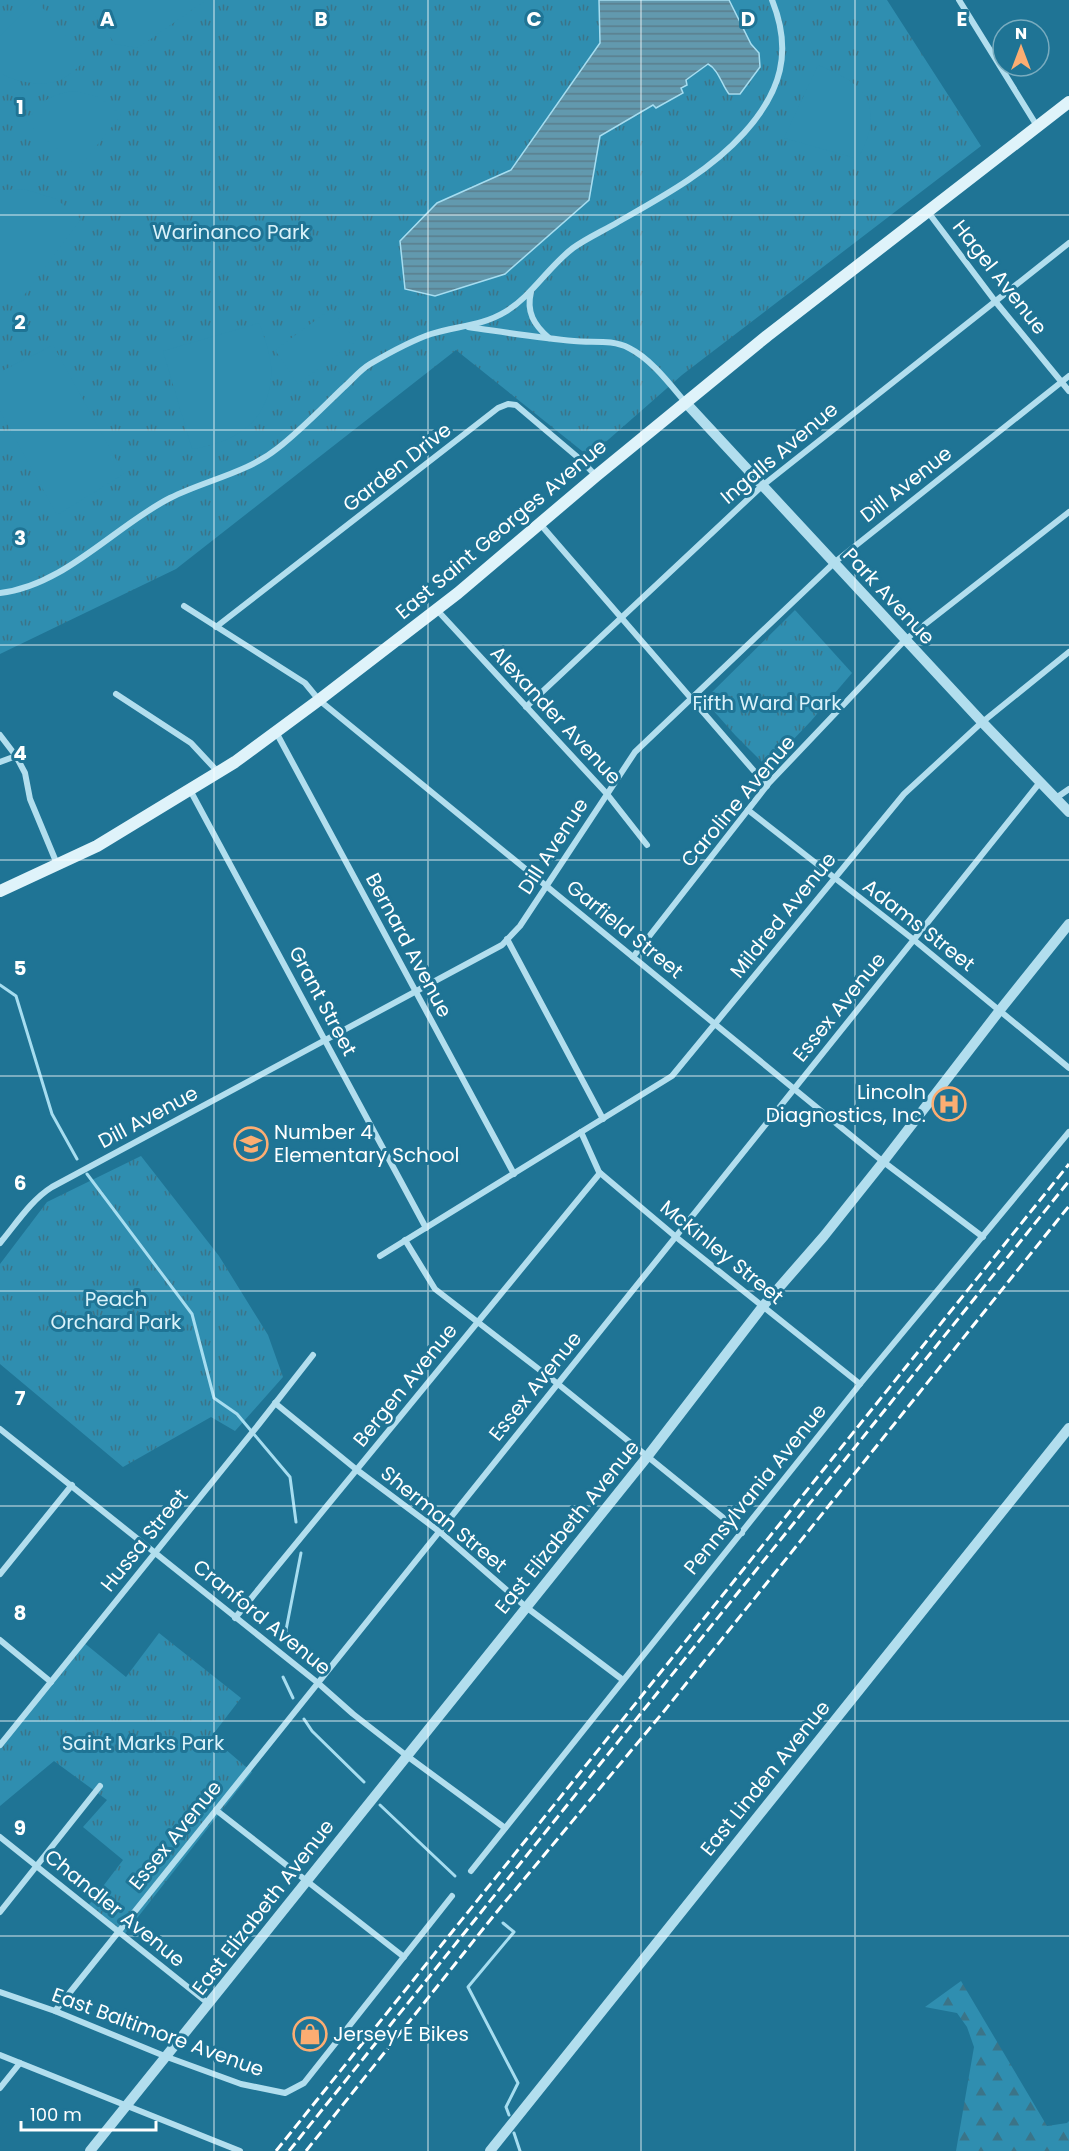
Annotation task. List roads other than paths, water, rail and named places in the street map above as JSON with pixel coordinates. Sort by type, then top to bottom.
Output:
[{"type":"main road","name":"East Saint Georges Avenue","points":[[0,891],[97,846],[190,790],[276,732],[437,610],[686,403],[1069,102]]},
{"type":"street","points":[[0,593],[51,577],[168,499],[258,461],[278,448],[376,361],[430,334],[466,327],[504,312],[520,301],[560,258],[576,246],[679,186],[722,155],[745,132],[769,101],[781,70],[784,46],[779,17],[772,0]]},
{"type":"street","points":[[959,0],[1037,126]]},
{"type":"street","name":"Hagel Avenue","points":[[928,212],[995,301],[1069,391]]},
{"type":"street","name":"Ingalls Avenue","points":[[526,707],[762,486],[1069,243]]},
{"type":"street","points":[[531,290],[529,303],[531,318],[549,338]]},
{"type":"street","points":[[466,327],[575,341],[613,342],[628,347],[663,377],[686,403]]},
{"type":"street","name":"Dill Avenue","points":[[0,1243],[42,1193],[502,945],[520,926],[635,752],[833,563],[1069,376]]},
{"type":"street","name":"Park Avenue","points":[[686,403],[905,640],[1069,812]]},
{"type":"street","name":"Garden Drive","points":[[216,627],[498,408],[508,404],[516,405],[581,459],[596,476]]},
{"type":"street","name":"Caroline Avenue","points":[[633,957],[767,786],[905,640],[1069,512]]},
{"type":"street","points":[[541,525],[767,786]]},
{"type":"street","name":"Garfield Street","points":[[184,606],[304,683],[319,700],[794,1089],[884,1162],[984,1237]]},
{"type":"street","name":"Alexander Avenue","points":[[437,610],[607,794],[647,845]]},
{"type":"street","name":"Mildred Avenue","points":[[581,1132],[672,1076],[904,794],[982,722],[1069,652]]},
{"type":"street","points":[[116,694],[190,743],[218,772]]},
{"type":"street","name":"Bernard Avenue","points":[[276,732],[514,1174]]},
{"type":"street","points":[[0,735],[16,756],[25,773],[30,799],[57,864]]},
{"type":"street","points":[[0,762],[16,756]]},
{"type":"street","name":"Essex Avenue","points":[[55,2011],[1041,781]]},
{"type":"street","points":[[1056,798],[1069,789]]},
{"type":"street","name":"Grant Street","points":[[190,790],[426,1228]]},
{"type":"street","name":"Adams Street","points":[[748,810],[914,940],[1069,1068]]},
{"type":"street","name":"East Elizabeth Avenue","points":[[90,2151],[647,1457],[763,1306],[884,1162],[1069,924]]},
{"type":"street","points":[[507,939],[603,1119]]},
{"type":"street","points":[[380,1256],[581,1132]]},
{"type":"street","name":"McKinley Street","points":[[581,1132],[600,1173],[676,1237],[860,1384]]},
{"type":"street","name":"Pennsylvania Avenue","points":[[471,1871],[860,1384],[1069,1132]]},
{"type":"street","name":"Bergen Avenue","points":[[235,1618],[600,1173]]},
{"type":"street","points":[[405,1240],[435,1289],[558,1384],[742,1533]]},
{"type":"street","name":"Hussa Street","points":[[0,1745],[313,1355]]},
{"type":"street","name":"Sherman Street","points":[[275,1403],[357,1470],[440,1532],[526,1607],[623,1680]]},
{"type":"street","name":"East Linden Avenue","points":[[490,2151],[1069,1428]]},
{"type":"street","name":"Cranford Avenue","points":[[0,1429],[318,1683],[353,1714],[506,1828]]},
{"type":"street","points":[[0,1574],[72,1485]]},
{"type":"street","points":[[0,1640],[51,1682]]},
{"type":"street","points":[[0,1912],[100,1786]]},
{"type":"street","points":[[216,1810],[404,1956],[452,1896]]},
{"type":"street","name":"Chandler Avenue","points":[[0,1837],[209,2004]]},
{"type":"street","name":"East Baltimore Avenue","points":[[0,1992],[55,2011],[166,2057],[241,2084],[285,2093],[304,2083],[404,1956]]},
{"type":"street","points":[[0,2055],[240,2151]]},
{"type":"street","points":[[0,2088],[20,2063]]},
{"type":"waterway","points":[[0,985],[16,996],[52,1114],[77,1159]]},
{"type":"waterway","points":[[87,1174],[192,1314],[214,1398],[237,1414],[290,1477],[296,1522]]},
{"type":"waterway","points":[[286,1643],[286,1630],[301,1553]]},
{"type":"waterway","points":[[283,1677],[293,1698]]},
{"type":"waterway","points":[[304,1719],[312,1731],[364,1782]]},
{"type":"waterway","points":[[380,1805],[455,1876]]},
{"type":"waterway","points":[[503,1923],[514,1932],[468,1987],[518,2083],[506,2107],[509,2115]]},
{"type":"waterway","points":[[514,2133],[520,2151]]},
{"type":"railway","points":[[276,2151],[1069,1164]]},
{"type":"railway","points":[[289,2151],[1069,1181]]},
{"type":"railway","points":[[306,2151],[495,1914],[665,1710],[1069,1206]]},
{"type":"place","name":"Lincoln Diagnostics, Inc.","points":[[949,1104]]},
{"type":"place","name":"Number 4 Elementary School","points":[[251,1144]]},
{"type":"place","name":"Jersey E Bikes","points":[[310,2034]]},
{"type":"park label","name":"Warinanco Park","points":[[231,232]]},
{"type":"park label","name":"Fifth Ward Park","points":[[767,703]]},
{"type":"park label","name":"Peach Orchard Park","points":[[116,1310]]},
{"type":"park label","name":"Saint Marks Park","points":[[143,1743]]}]
